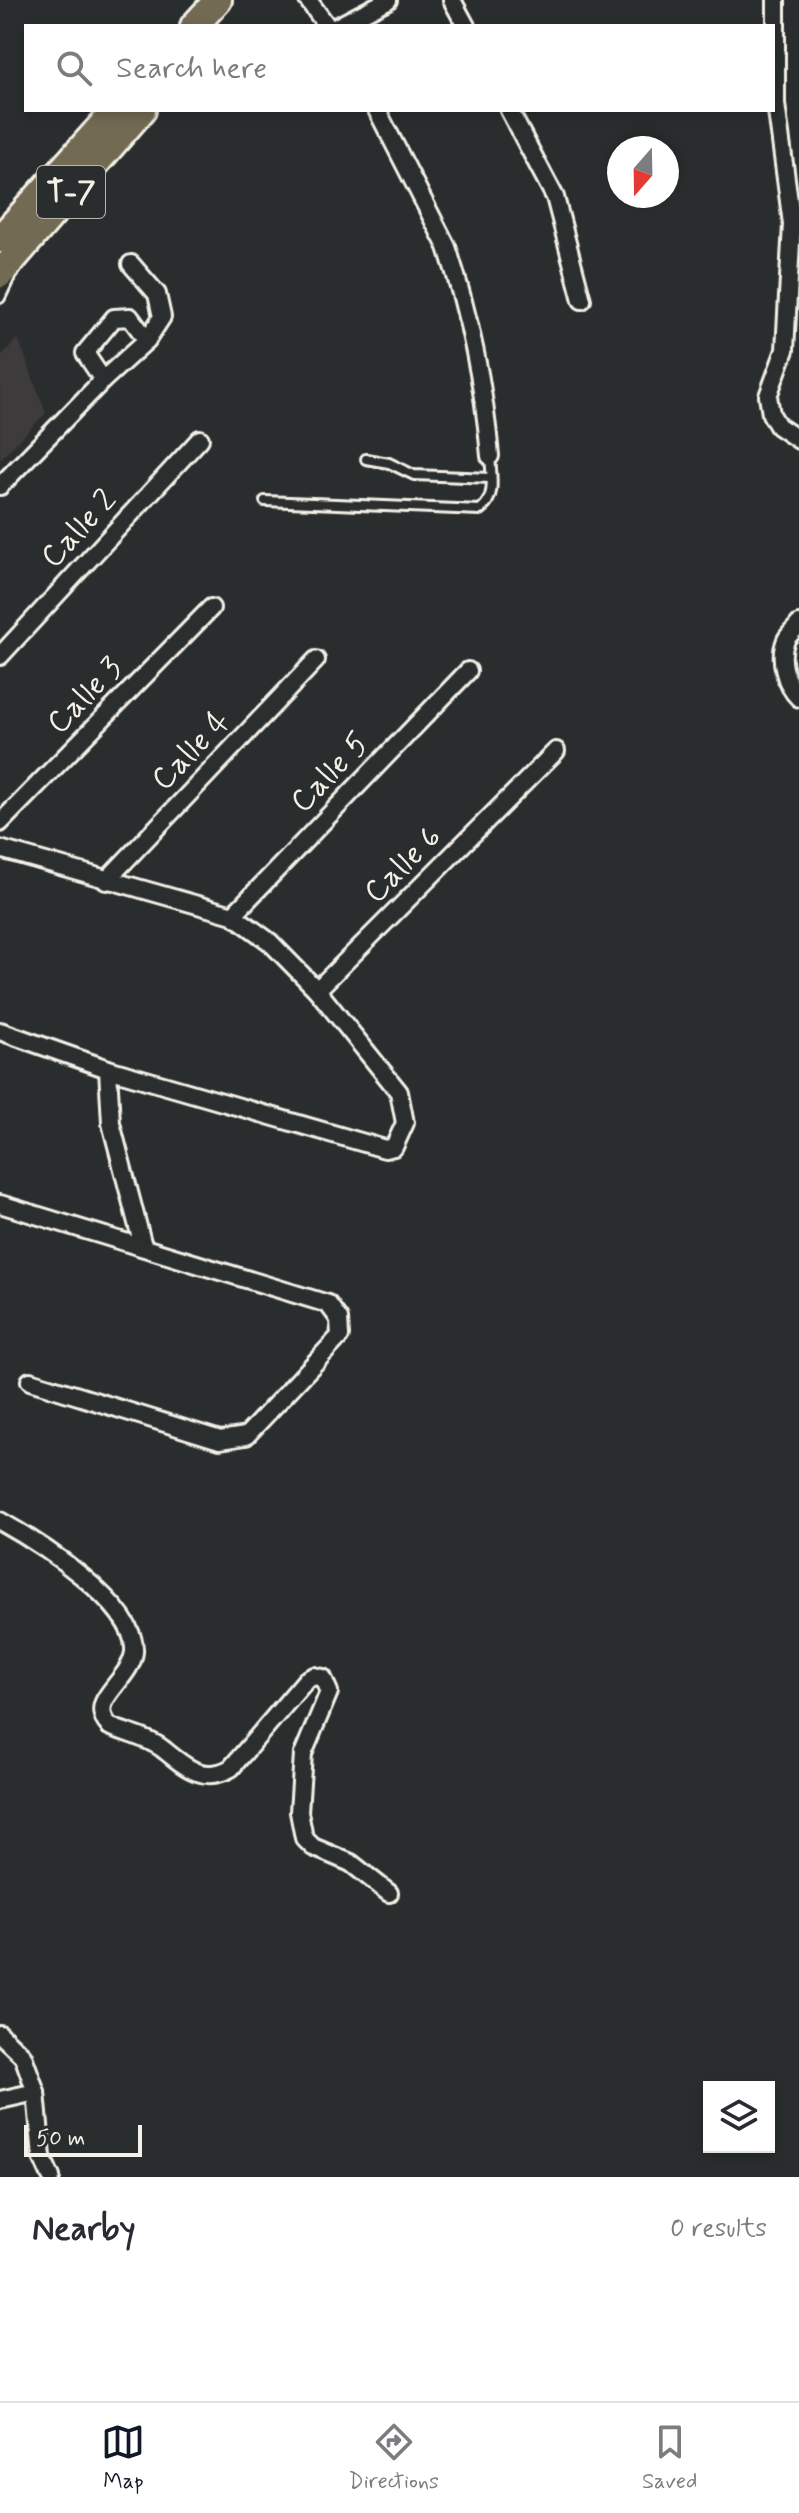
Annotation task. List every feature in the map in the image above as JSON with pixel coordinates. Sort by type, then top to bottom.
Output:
[{"type":"highway","points":[[208,12],[237,0]]},
{"type":"highway","name":"T-7","points":[[0,274],[12,243],[114,112]]},
{"type":"highway","name":"T-7","points":[[12,243],[140,112]]},
{"type":"street","points":[[308,0],[326,24]]},
{"type":"street","points":[[342,24],[388,0]]},
{"type":"street","points":[[452,0],[465,24]]},
{"type":"street","points":[[776,0],[776,104],[792,224],[794,296],[785,350],[768,396],[771,414],[778,426],[799,440]]},
{"type":"street","points":[[378,112],[440,233],[455,270],[478,369],[490,456]]},
{"type":"street","points":[[510,112],[555,197],[582,300]]},
{"type":"street","points":[[0,486],[158,328],[161,303],[131,264]]},
{"type":"street","points":[[103,380],[85,353],[114,318],[130,317],[147,340]]},
{"type":"street","name":"Calle 2","points":[[0,656],[200,439]]},
{"type":"street","name":"Calle 3","points":[[0,823],[211,608]]},
{"type":"street","points":[[799,624],[786,641],[784,651],[789,688],[799,698]]},
{"type":"street","name":"Calle 4","points":[[106,881],[316,660]]},
{"type":"street","name":"Calle 5","points":[[233,915],[468,671]]},
{"type":"street","name":"Calle 6","points":[[317,990],[556,751]]},
{"type":"street","points":[[0,849],[233,915],[270,942],[317,990],[399,1092],[405,1123],[394,1147],[375,1147],[108,1069],[0,1031]]},
{"type":"street","points":[[108,1069],[111,1123],[143,1246]]},
{"type":"street","points":[[0,1204],[328,1304],[339,1319],[340,1336],[246,1436],[220,1440],[30,1381]]},
{"type":"street","points":[[0,1521],[41,1544],[74,1570],[130,1628],[133,1655],[102,1706],[107,1724],[158,1746],[196,1773],[219,1775],[231,1768],[306,1680],[314,1676],[323,1678],[329,1692],[303,1754],[299,1812],[304,1838],[313,1847],[351,1863],[389,1893]]},
{"type":"street","points":[[0,2034],[23,2056],[36,2092],[42,2157],[51,2177]]},
{"type":"street","points":[[0,2100],[36,2092]]},
{"type":"lane","points":[[0,298],[12,243]]},
{"type":"lane","points":[[265,501],[480,510],[490,500],[490,456]]},
{"type":"lane","points":[[366,459],[389,463],[414,475],[491,478]]},
{"type":"shaded area","points":[[18,338],[46,413],[0,459],[0,357]]}]
